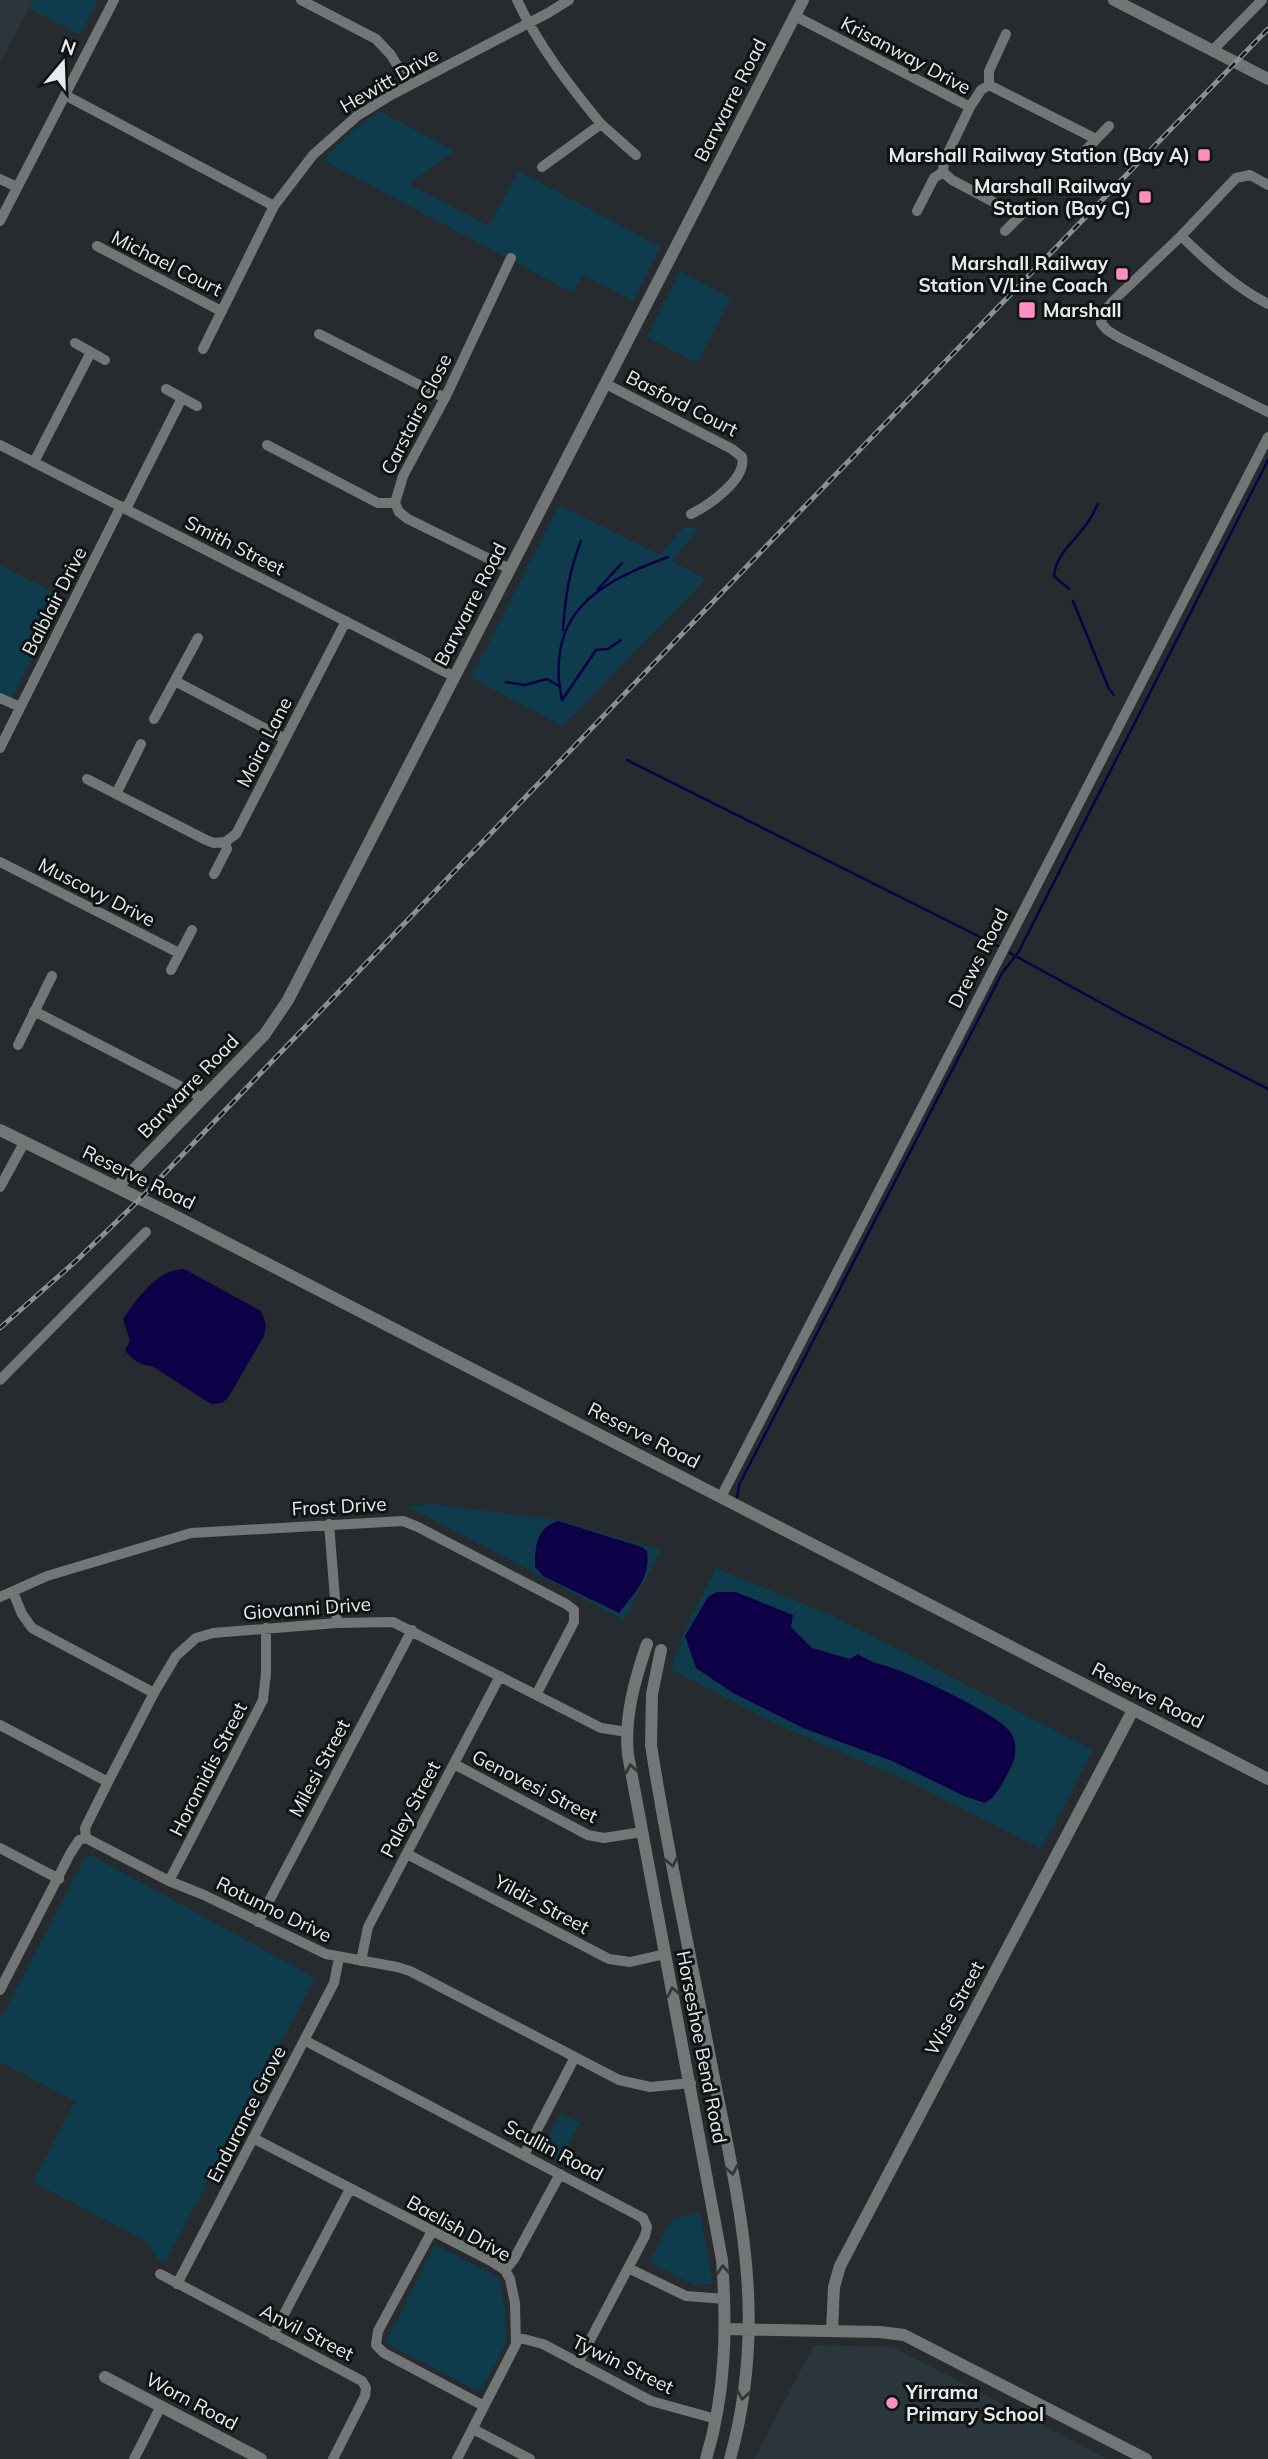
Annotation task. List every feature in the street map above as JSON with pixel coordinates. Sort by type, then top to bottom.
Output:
[{"type":"street","points":[[0,221],[114,0]]},
{"type":"street","points":[[301,0],[376,39],[391,55],[409,86]]},
{"type":"street","points":[[517,0],[528,23],[562,75],[601,124],[636,155]]},
{"type":"street","name":"Hewitt Drive","points":[[274,206],[291,181],[326,141],[357,116],[569,0]]},
{"type":"street","name":"Barwarre Road","points":[[117,1187],[265,1034],[288,1000],[803,0]]},
{"type":"street","points":[[1114,0],[1268,79]]},
{"type":"street","points":[[1212,51],[1262,0]]},
{"type":"street","name":"Krisanway Drive","points":[[795,16],[970,107],[944,161],[943,172],[934,178],[917,211]]},
{"type":"street","points":[[989,85],[989,72],[1006,34]]},
{"type":"street","points":[[970,107],[981,90],[989,85]]},
{"type":"street","points":[[989,85],[1096,139]]},
{"type":"street","points":[[65,95],[274,206]]},
{"type":"street","points":[[542,167],[601,124]]},
{"type":"street","points":[[1081,155],[1109,126]]},
{"type":"street","points":[[943,172],[952,180],[1020,216]]},
{"type":"street","points":[[1268,185],[1250,175],[1236,178],[1181,236],[1113,301],[1103,313],[1101,323],[1118,337],[1268,412]]},
{"type":"street","points":[[0,179],[17,187]]},
{"type":"street","name":"Michael Court","points":[[203,349],[274,206]]},
{"type":"street","points":[[1005,231],[1030,206]]},
{"type":"street","points":[[1181,236],[1218,271],[1268,304]]},
{"type":"street","name":"Michael Court","points":[[96,246],[221,311]]},
{"type":"street","name":"Carstairs Close","points":[[509,569],[408,519],[399,512],[394,503],[403,477],[445,398],[511,258]]},
{"type":"street","points":[[320,334],[445,398]]},
{"type":"street","points":[[75,344],[105,359]]},
{"type":"street","points":[[34,462],[91,352]]},
{"type":"street","name":"Basford Court","points":[[606,384],[733,449],[742,457],[743,467],[738,476],[710,503],[691,514]]},
{"type":"street","points":[[166,389],[197,406]]},
{"type":"street","name":"Balblair Drive","points":[[0,748],[182,398]]},
{"type":"street","name":"Drews Road","points":[[721,1497],[1268,437]]},
{"type":"street","points":[[267,444],[378,503],[394,503]]},
{"type":"street","name":"Smith Street","points":[[0,445],[455,677]]},
{"type":"street","name":"Moira Lane","points":[[214,874],[227,849],[225,842],[236,834],[346,621]]},
{"type":"street","points":[[154,719],[198,638]]},
{"type":"street","points":[[175,681],[285,738]]},
{"type":"street","points":[[0,698],[20,707]]},
{"type":"street","points":[[117,794],[141,744]]},
{"type":"street","points":[[88,779],[206,839],[225,842]]},
{"type":"street","name":"Muscovy Drive","points":[[0,862],[179,953]]},
{"type":"street","points":[[171,970],[192,930]]},
{"type":"street","points":[[18,1045],[52,976]]},
{"type":"street","points":[[34,1012],[203,1098]]},
{"type":"street","name":"Reserve Road","points":[[0,1130],[117,1187],[1268,1779]]},
{"type":"street","points":[[0,1187],[24,1143]]},
{"type":"street","points":[[0,1380],[146,1232]]},
{"type":"street","name":"Frost Drive","points":[[0,1597],[47,1576],[191,1533],[390,1520],[410,1523],[572,1608],[574,1622],[536,1695]]},
{"type":"street","points":[[329,1524],[337,1623]]},
{"type":"street","points":[[13,1592],[22,1614],[32,1628],[154,1693]]},
{"type":"street","name":"Giovanni Drive","points":[[86,1838],[85,1828],[154,1693],[176,1656],[196,1638],[213,1633],[388,1621],[411,1630],[601,1728],[628,1732]]},
{"type":"street","name":"Horomidis Street","points":[[169,1881],[263,1700],[266,1628]]},
{"type":"street","name":"Milesi Street","points":[[258,1922],[411,1630]]},
{"type":"street","name":"Horseshoe Bend Road","points":[[647,1644],[634,1688],[628,1755],[691,2083],[722,2260],[725,2299],[724,2372],[706,2459]]},
{"type":"street","name":"Horseshoe Bend Road","points":[[661,1650],[652,1694],[650,1732],[744,2238],[749,2285],[750,2329],[745,2384],[730,2459]]},
{"type":"street","name":"Paley Street","points":[[361,1961],[366,1931],[500,1676]]},
{"type":"street","name":"Wise Street","points":[[832,2331],[834,2287],[840,2266],[1133,1710]]},
{"type":"street","points":[[0,1725],[108,1782]]},
{"type":"street","points":[[628,1732],[650,1732]]},
{"type":"street","name":"Genovesi Street","points":[[454,1764],[588,1835],[604,1838],[642,1832]]},
{"type":"street","points":[[642,1832],[666,1828]]},
{"type":"street","points":[[0,1990],[79,1840],[86,1838]]},
{"type":"street","name":"Rotunno Drive","points":[[86,1838],[169,1881],[326,1954],[397,1967],[410,1972],[619,2080],[637,2086],[658,2087],[691,2083]]},
{"type":"street","points":[[0,1848],[59,1879]]},
{"type":"street","name":"Yildiz Street","points":[[407,1854],[614,1961],[630,1962],[665,1954]]},
{"type":"street","name":"Endurance Grove","points":[[177,2284],[334,1983],[340,1958]]},
{"type":"street","points":[[0,1964],[10,1970]]},
{"type":"street","name":"Scullin Road","points":[[304,2040],[637,2214],[645,2221],[645,2236],[578,2362]]},
{"type":"street","points":[[524,2155],[575,2057]]},
{"type":"street","points":[[691,2083],[715,2079]]},
{"type":"street","name":"Baelish Drive","points":[[253,2138],[505,2270],[509,2276],[515,2303],[516,2337],[512,2354],[457,2459]]},
{"type":"street","points":[[505,2270],[514,2259],[560,2174]]},
{"type":"street","points":[[274,2334],[350,2189]]},
{"type":"street","points":[[432,2231],[378,2331],[376,2345],[384,2353],[484,2406]]},
{"type":"street","points":[[628,2268],[686,2296],[725,2299]]},
{"type":"street","name":"Anvil Street","points":[[160,2274],[365,2384],[365,2396],[333,2459]]},
{"type":"street","points":[[726,2329],[880,2332],[904,2336],[1146,2459]]},
{"type":"street","name":"Tywin Street","points":[[516,2337],[537,2341],[650,2401],[716,2419]]},
{"type":"street","name":"Worn Road","points":[[105,2377],[261,2459]]},
{"type":"street","points":[[134,2459],[161,2406]]},
{"type":"street","points":[[716,2419],[738,2424]]},
{"type":"street","points":[[473,2429],[530,2459]]},
{"type":"shaded area","points":[[0,0],[33,0],[0,64]]},
{"type":"shaded area","points":[[33,0],[98,0],[80,35],[29,8]]},
{"type":"shaded area","points":[[380,111],[454,151],[409,184],[489,226],[518,171],[661,247],[633,301],[583,275],[573,293],[323,160],[351,132]]},
{"type":"shaded area","points":[[680,271],[731,298],[697,363],[647,337]]},
{"type":"shaded area","points":[[559,505],[660,555],[684,527],[699,528],[672,561],[706,579],[563,726],[471,678]]},
{"type":"shaded area","points":[[0,565],[63,597],[10,702],[0,698]]},
{"type":"shaded area","points":[[184,1269],[261,1311],[266,1324],[264,1336],[228,1398],[222,1403],[211,1404],[152,1366],[137,1361],[125,1350],[130,1341],[123,1319],[156,1280],[165,1274]]},
{"type":"shaded area","points":[[432,1504],[553,1519],[661,1550],[624,1620],[407,1506]]},
{"type":"shaded area","points":[[558,1521],[642,1547],[647,1551],[644,1578],[619,1613],[543,1576],[535,1567],[536,1546],[541,1533]]},
{"type":"shaded area","points":[[716,1568],[835,1617],[1093,1750],[1041,1849],[906,1780],[778,1725],[671,1669],[686,1627]]},
{"type":"shaded area","points":[[717,1592],[736,1592],[793,1615],[791,1627],[812,1648],[850,1659],[858,1654],[928,1683],[993,1717],[1011,1733],[1015,1746],[1012,1765],[997,1792],[985,1803],[964,1796],[892,1761],[803,1728],[733,1693],[696,1668],[685,1636],[708,1597]]},
{"type":"shaded area","points":[[91,1855],[315,1978],[165,2263],[157,2258],[146,2241],[37,2184],[35,2178],[75,2101],[0,2062],[0,2020],[85,1858]]},
{"type":"shaded area","points":[[561,2113],[580,2123],[560,2160],[541,2150]]},
{"type":"shaded area","points":[[700,2213],[713,2284],[695,2285],[649,2262],[672,2219]]},
{"type":"shaded area","points":[[435,2245],[498,2277],[505,2308],[506,2343],[483,2387],[475,2390],[389,2344],[387,2338]]},
{"type":"shaded area","name":"Yirrama Primary School","points":[[814,2345],[893,2347],[1108,2459],[754,2459]]},
{"type":"waterway","points":[[737,1498],[739,1485],[1002,973],[1018,953],[1268,460]]},
{"type":"waterway","points":[[1069,589],[1054,576],[1056,567],[1098,504]]},
{"type":"waterway","points":[[563,630],[568,585],[581,541]]},
{"type":"waterway","points":[[562,700],[558,670],[561,645],[569,624],[582,606],[619,578],[668,557]]},
{"type":"waterway","points":[[598,589],[622,563]]},
{"type":"waterway","points":[[1073,601],[1109,689],[1114,695]]},
{"type":"waterway","points":[[562,700],[596,650],[608,649],[621,640]]},
{"type":"waterway","points":[[506,682],[524,685],[547,679],[559,686]]},
{"type":"waterway","points":[[627,760],[998,946]]},
{"type":"waterway","points":[[1010,953],[1123,1015],[1268,1089]]},
{"type":"railway","points":[[0,1328],[77,1260],[140,1199],[778,534],[1268,29]]},
{"type":"place","name":"Marshall Railway Station (Bay A)","points":[[1204,155]]},
{"type":"place","name":"Marshall Railway Station (Bay C)","points":[[1145,197]]},
{"type":"place","name":"Marshall Railway Station V/Line Coach","points":[[1122,274]]},
{"type":"place","name":"Marshall","points":[[1027,310]]},
{"type":"place","name":"Yirrama Primary School","points":[[892,2403]]}]
